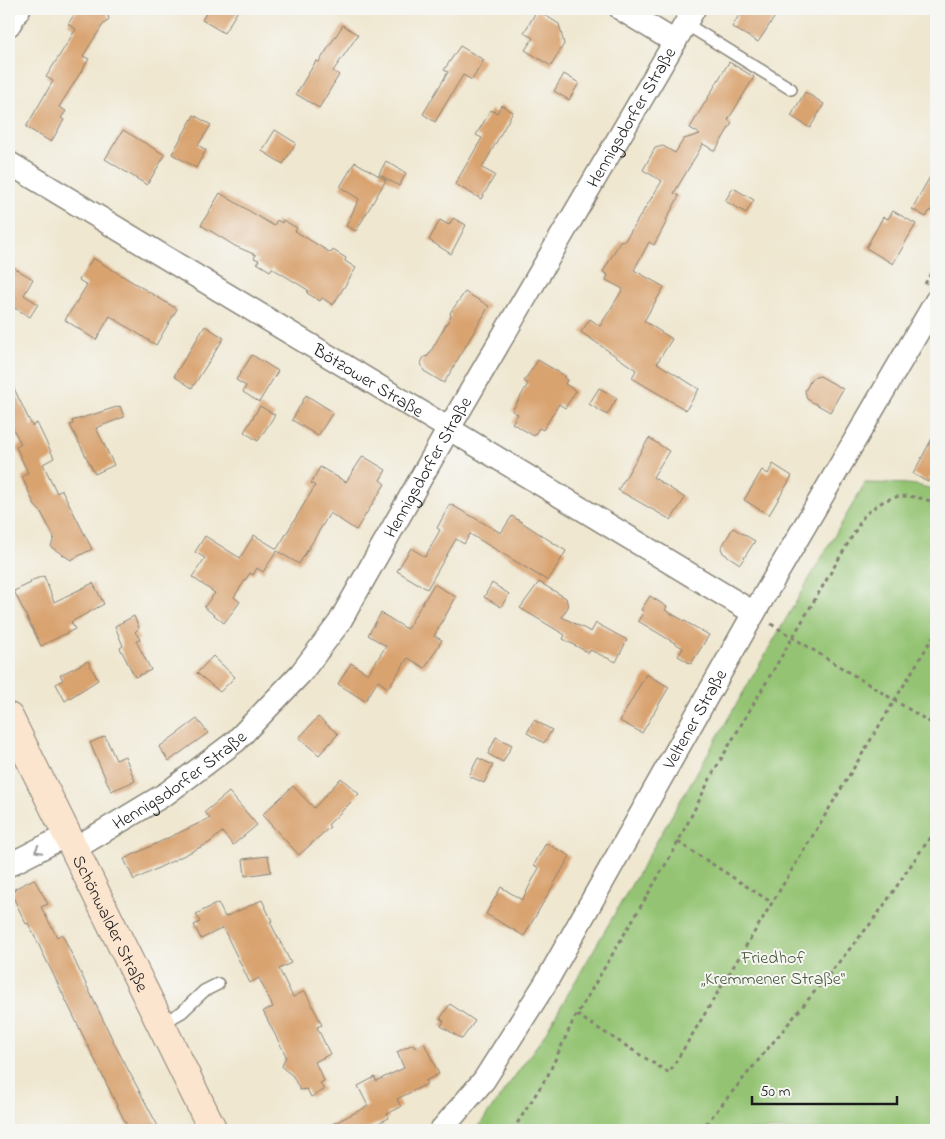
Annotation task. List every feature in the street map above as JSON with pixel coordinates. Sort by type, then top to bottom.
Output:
[{"type":"main road","name":"Schönwalder Straße","points":[[9,717],[213,1130]]},
{"type":"street","points":[[9,25],[19,9]]},
{"type":"street","points":[[621,9],[685,25]]},
{"type":"street","name":"Hennigsdorfer Straße","points":[[9,865],[71,842],[167,793],[236,741],[300,673],[339,623],[448,430],[685,25]]},
{"type":"street","name":"Bötzower Straße","points":[[9,163],[289,331],[448,430],[580,507],[754,613]]},
{"type":"street","name":"Veltener Straße","points":[[441,1130],[484,1080],[545,984],[754,613],[936,301]]},
{"type":"lane","points":[[685,25],[791,89]]},
{"type":"lane","points":[[161,1024],[182,1012],[204,991],[218,984]]},
{"type":"path","points":[[513,1130],[548,1075],[576,1015],[678,842],[714,771],[864,516],[874,505],[900,495],[936,503]]},
{"type":"path","points":[[576,1015],[669,1073],[936,632]]},
{"type":"path","points":[[792,639],[936,726]]},
{"type":"path","points":[[701,1130],[871,923],[891,896],[904,873],[936,831]]},
{"type":"path","points":[[678,842],[772,902]]},
{"type":"green space","name":"Friedhof „Kremmener Straße“","points":[[865,483],[911,484],[936,491],[936,1122],[928,1130],[476,1130],[543,1037]]},
{"type":"building","points":[[78,9],[106,9],[109,19],[102,26],[83,56],[89,59],[59,107],[66,111],[61,118],[64,120],[51,142],[26,127],[53,81],[46,77],[76,29],[68,24]]},
{"type":"building","points":[[209,9],[239,9],[224,33],[202,20]]},
{"type":"building","points":[[735,9],[780,9],[758,42],[732,27],[738,17]]},
{"type":"building","points":[[537,10],[559,24],[564,44],[551,66],[525,50],[533,38],[524,33]]},
{"type":"building","points":[[343,25],[358,35],[333,71],[339,75],[319,108],[296,94],[316,61],[319,62]]},
{"type":"building","points":[[460,46],[484,60],[472,80],[463,75],[435,122],[423,114],[448,72],[444,70]]},
{"type":"building","points":[[729,62],[754,77],[728,120],[732,123],[715,151],[703,144],[674,193],[679,196],[654,245],[649,242],[634,270],[664,287],[644,321],[672,339],[657,363],[699,389],[686,410],[632,378],[636,370],[581,332],[590,319],[600,326],[623,289],[606,280],[608,275],[603,272],[621,240],[624,242],[662,181],[643,170],[655,148],[663,146],[675,153],[684,139],[700,134],[690,128]]},
{"type":"building","points":[[564,74],[579,83],[569,100],[554,91]]},
{"type":"building","points":[[805,92],[824,104],[810,128],[791,116]]},
{"type":"building","points":[[501,105],[513,112],[482,168],[495,175],[481,199],[455,184],[482,138],[476,135],[491,110],[497,113]]},
{"type":"building","points":[[194,115],[211,125],[198,145],[206,150],[196,168],[172,154]]},
{"type":"building","points":[[123,130],[165,155],[147,185],[105,159]]},
{"type":"building","points":[[275,130],[296,143],[283,164],[262,151]]},
{"type":"building","points":[[386,161],[406,173],[399,186],[379,174]]},
{"type":"building","points":[[355,162],[386,180],[356,231],[346,226],[359,199],[340,187]]},
{"type":"building","points":[[936,166],[936,214],[930,210],[926,217],[912,209]]},
{"type":"building","points":[[733,188],[754,200],[746,213],[725,201]]},
{"type":"building","points":[[220,193],[274,226],[277,220],[282,223],[283,220],[297,228],[295,231],[331,253],[333,250],[346,258],[345,261],[356,268],[333,305],[322,298],[320,301],[307,293],[308,290],[272,268],[270,271],[257,263],[259,260],[254,258],[256,255],[235,246],[201,225]]},
{"type":"building","points":[[893,211],[916,224],[893,264],[866,248],[883,217],[888,219]]},
{"type":"building","points":[[453,218],[466,225],[451,254],[429,240],[440,220],[449,225]]},
{"type":"building","points":[[93,258],[177,309],[156,345],[110,316],[96,340],[65,320],[87,285],[79,280]]},
{"type":"building","points":[[9,265],[33,279],[24,295],[38,304],[30,317],[15,308],[9,320]]},
{"type":"building","points":[[465,292],[489,306],[444,383],[424,371],[421,363],[424,357],[428,356],[451,316],[450,313]]},
{"type":"building","points":[[205,326],[224,338],[192,388],[174,376]]},
{"type":"building","points":[[252,355],[278,371],[259,402],[243,392],[246,386],[236,380]]},
{"type":"building","points":[[538,360],[565,376],[564,378],[567,380],[565,384],[576,391],[565,408],[559,404],[543,430],[539,428],[534,436],[512,423],[518,414],[512,411],[528,384],[524,381]]},
{"type":"building","points":[[820,376],[843,389],[830,412],[807,399],[805,391],[812,378]]},
{"type":"building","points":[[9,378],[32,426],[37,423],[54,458],[43,464],[57,493],[62,490],[92,549],[71,560],[51,547],[54,537],[41,512],[35,506],[22,477],[28,473],[16,447],[21,444],[9,421]]},
{"type":"building","points":[[599,388],[617,398],[607,415],[589,404]]},
{"type":"building","points":[[306,395],[333,412],[318,436],[292,420]]},
{"type":"building","points":[[120,406],[124,417],[96,428],[114,465],[95,474],[70,425],[73,424],[72,421]]},
{"type":"building","points":[[260,406],[275,415],[258,441],[244,432]]},
{"type":"building","points":[[936,431],[936,466],[928,482],[913,474]]},
{"type":"building","points":[[649,438],[669,451],[653,477],[685,498],[671,520],[618,490]]},
{"type":"building","points":[[363,456],[386,470],[380,480],[385,484],[356,530],[330,513],[299,564],[277,551],[263,572],[257,568],[253,575],[250,573],[234,597],[240,602],[224,623],[204,607],[215,593],[192,577],[205,558],[195,552],[205,536],[240,558],[254,535],[277,549],[315,486],[311,483],[320,467],[346,482]]},
{"type":"building","points":[[773,464],[792,476],[769,515],[744,500],[762,470],[768,474]]},
{"type":"building","points":[[450,504],[501,533],[512,516],[566,551],[548,581],[470,534],[464,544],[456,539],[427,589],[397,571],[411,548],[425,557],[440,530],[437,528]]},
{"type":"building","points":[[733,528],[755,541],[740,564],[723,553],[721,548]]},
{"type":"building","points":[[44,576],[54,602],[93,583],[104,604],[71,622],[75,629],[41,646],[14,591],[31,583],[30,581]]},
{"type":"building","points":[[539,582],[566,598],[568,607],[562,617],[591,632],[596,623],[627,640],[616,662],[590,650],[589,653],[563,639],[565,635],[520,608]]},
{"type":"building","points":[[492,583],[509,594],[501,607],[484,597]]},
{"type":"building","points":[[434,584],[456,597],[434,636],[442,640],[425,668],[408,658],[388,688],[378,681],[365,701],[338,684],[351,663],[368,674],[386,646],[368,635],[381,613],[407,629]]},
{"type":"building","points":[[650,596],[667,607],[665,610],[709,635],[691,664],[678,656],[683,648],[638,621],[644,611],[641,610]]},
{"type":"building","points":[[134,616],[139,628],[135,632],[140,639],[136,641],[151,670],[135,677],[120,648],[123,646],[115,626]]},
{"type":"building","points":[[213,656],[235,677],[220,692],[197,673]]},
{"type":"building","points":[[88,661],[98,680],[65,701],[56,684],[63,680],[60,675]]},
{"type":"building","points":[[646,674],[669,687],[642,733],[620,721]]},
{"type":"building","points":[[318,717],[338,734],[319,755],[299,738]]},
{"type":"building","points":[[197,719],[208,733],[169,761],[159,747]]},
{"type":"building","points":[[534,720],[552,730],[544,743],[527,733]]},
{"type":"building","points":[[105,736],[116,760],[125,756],[135,781],[111,791],[90,743]]},
{"type":"building","points":[[496,737],[512,745],[503,762],[488,754]]},
{"type":"building","points":[[478,758],[493,765],[484,783],[469,776]]},
{"type":"building","points":[[341,778],[359,794],[328,825],[330,827],[299,855],[262,815],[293,786],[314,808]]},
{"type":"building","points":[[229,792],[257,825],[233,845],[222,832],[209,843],[134,880],[124,859],[210,818],[205,812]]},
{"type":"building","points":[[546,843],[570,856],[524,936],[486,914],[501,887],[522,900],[539,868],[534,865]]},
{"type":"building","points":[[268,856],[271,872],[245,876],[243,859]]},
{"type":"building","points":[[34,879],[48,904],[41,907],[57,937],[62,934],[116,1047],[160,1130],[129,1130],[28,923],[26,924],[11,893],[15,891],[14,889]]},
{"type":"building","points":[[262,900],[272,921],[270,922],[291,963],[279,969],[293,997],[305,991],[322,1025],[317,1027],[330,1054],[315,1062],[324,1081],[320,1083],[324,1090],[311,1097],[307,1089],[300,1090],[292,1075],[282,1066],[286,1056],[263,1011],[273,1007],[259,978],[250,983],[223,928],[201,939],[194,925],[200,922],[196,914],[218,903],[225,917]]},
{"type":"building","points":[[450,1004],[475,1021],[462,1039],[441,1026],[444,1021],[440,1019]]},
{"type":"building","points":[[424,1043],[439,1074],[425,1081],[427,1084],[397,1099],[401,1107],[387,1114],[389,1118],[364,1130],[321,1130],[368,1106],[358,1086],[375,1077],[376,1081],[404,1068],[397,1052],[413,1044],[415,1048]]}]
